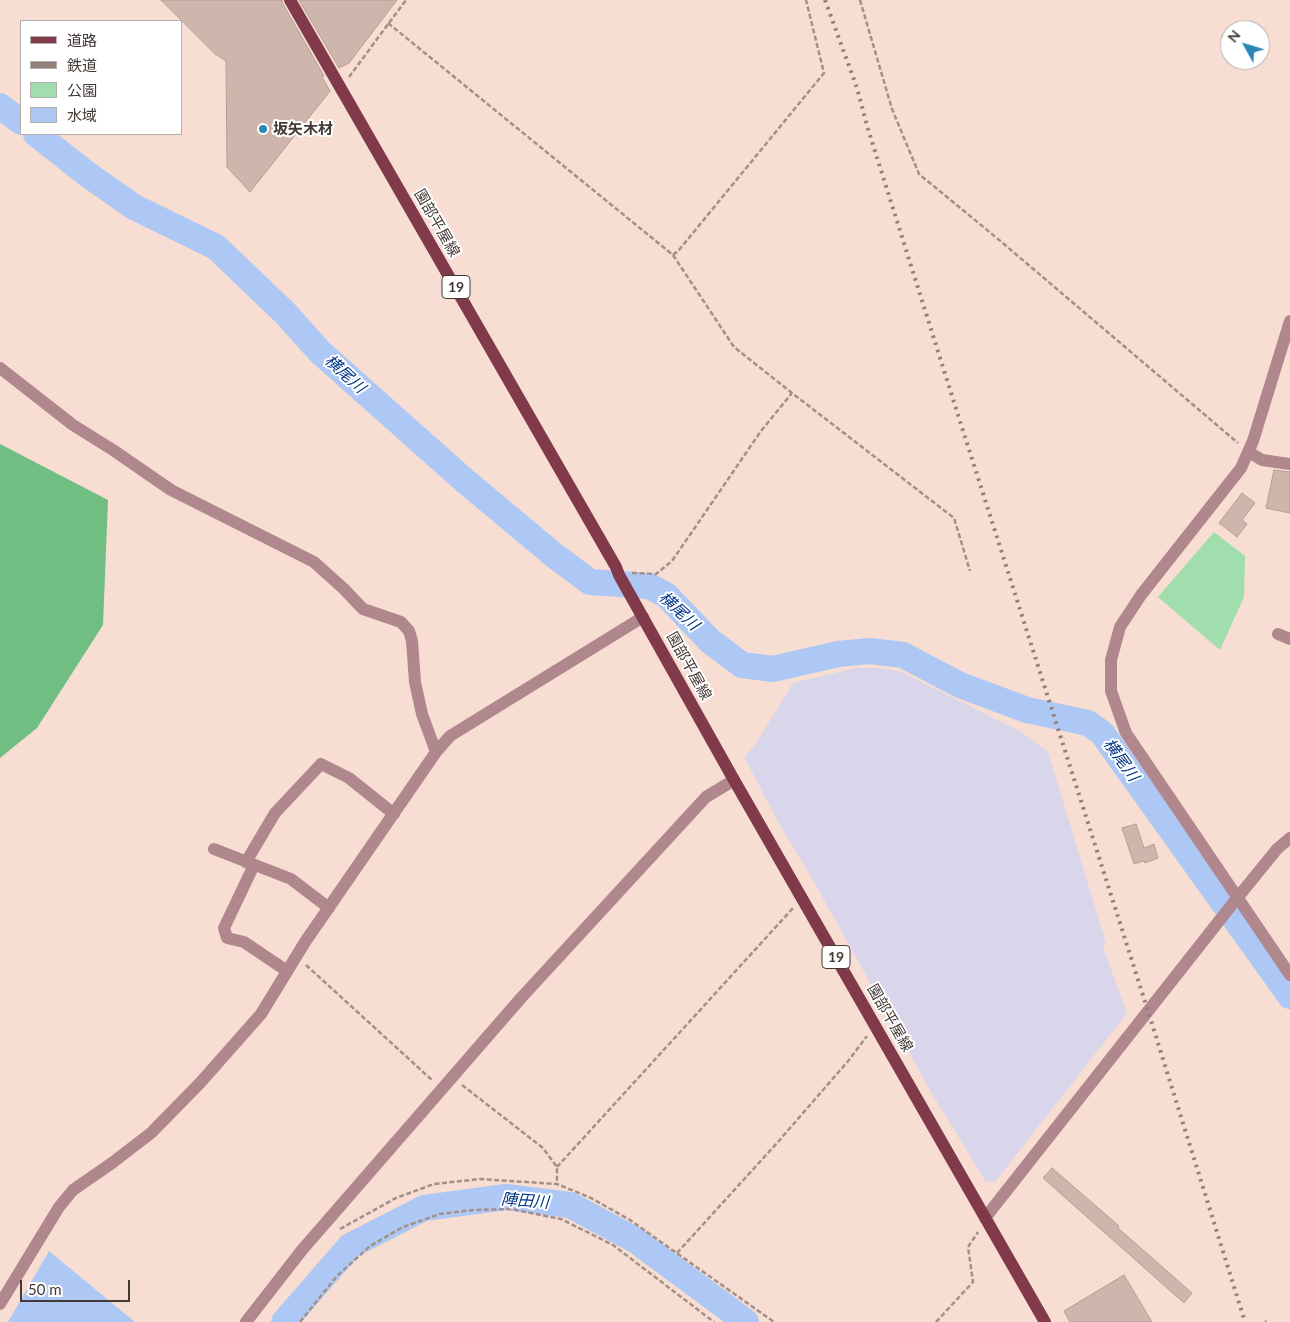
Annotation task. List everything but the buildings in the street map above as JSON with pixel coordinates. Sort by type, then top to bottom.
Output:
[{"type":"main road","name":"園部平屋線","points":[[290,0],[618,571],[734,780],[1045,1322]]},
{"type":"street","points":[[1290,320],[1253,441],[1241,468],[1141,595],[1120,627],[1111,660],[1111,691],[1126,733],[1236,900],[1290,975]]},
{"type":"street","points":[[0,368],[73,424],[171,490],[314,562],[363,609],[401,622],[408,631],[412,641],[415,682],[422,714],[436,752]]},
{"type":"street","points":[[1249,452],[1262,460],[1290,464]]},
{"type":"street","points":[[0,1304],[58,1207],[73,1190],[151,1133],[200,1084],[261,1014],[329,908],[436,752],[450,736],[643,617]]},
{"type":"street","points":[[287,971],[244,942],[227,938],[224,928],[250,863],[275,813],[321,764],[349,778],[394,814]]},
{"type":"street","points":[[246,1322],[302,1250],[521,998],[706,797],[734,780]]},
{"type":"street","points":[[985,1218],[1236,900],[1277,850],[1290,838]]},
{"type":"street","points":[[214,849],[291,880],[329,908]]},
{"type":"path","points":[[341,88],[406,0]]},
{"type":"path","points":[[673,255],[824,73],[806,0]]},
{"type":"path","points":[[860,0],[892,109],[919,174],[1249,452]]},
{"type":"path","points":[[388,23],[673,255],[734,347],[792,394],[954,518],[970,570]]},
{"type":"path","points":[[618,571],[656,574],[672,561],[761,431],[792,394]]},
{"type":"path","points":[[557,1167],[802,898]]},
{"type":"path","points":[[297,956],[442,1089]]},
{"type":"path","points":[[677,1253],[843,1068],[875,1025]]},
{"type":"path","points":[[452,1078],[543,1148],[557,1167],[557,1184]]},
{"type":"path","points":[[335,1233],[396,1198],[434,1184],[480,1179],[557,1184],[592,1198],[630,1220],[774,1322]]},
{"type":"path","points":[[300,1322],[337,1276],[350,1264],[370,1246],[403,1227],[440,1214],[473,1210],[511,1209],[561,1219],[613,1245],[714,1322]]},
{"type":"path","points":[[936,1322],[973,1282],[968,1247],[976,1237],[985,1218]]},
{"type":"shaded area","points":[[856,668],[899,671],[1020,731],[1048,752],[1106,943],[1103,947],[1127,1013],[995,1182],[986,1182],[931,1092],[809,873],[782,829],[744,757],[755,745],[793,683]]},
{"type":"green space","points":[[0,444],[108,500],[103,625],[37,728],[0,758]]},
{"type":"green space","points":[[1214,532],[1245,556],[1244,597],[1220,650],[1158,597]]},
{"type":"water","points":[[49,1251],[135,1322],[8,1322]]},
{"type":"waterway","name":"横尾川","points":[[0,106],[20,121]]},
{"type":"waterway","name":"横尾川","points":[[37,135],[87,174],[134,207],[216,247],[285,313],[320,352],[464,480],[555,556],[590,582],[649,586],[666,595],[710,641],[742,665],[773,669],[838,654],[870,651],[903,655],[960,685],[1027,710],[1088,723],[1102,733],[1290,996]]},
{"type":"waterway","name":"陣田川","points":[[284,1322],[350,1246],[424,1208],[506,1197],[570,1205],[635,1240],[746,1322]]},
{"type":"railway","points":[[825,0],[857,88],[868,129],[1245,1322]]},
{"type":"place","name":"坂矢木材","points":[[263,129]]}]
